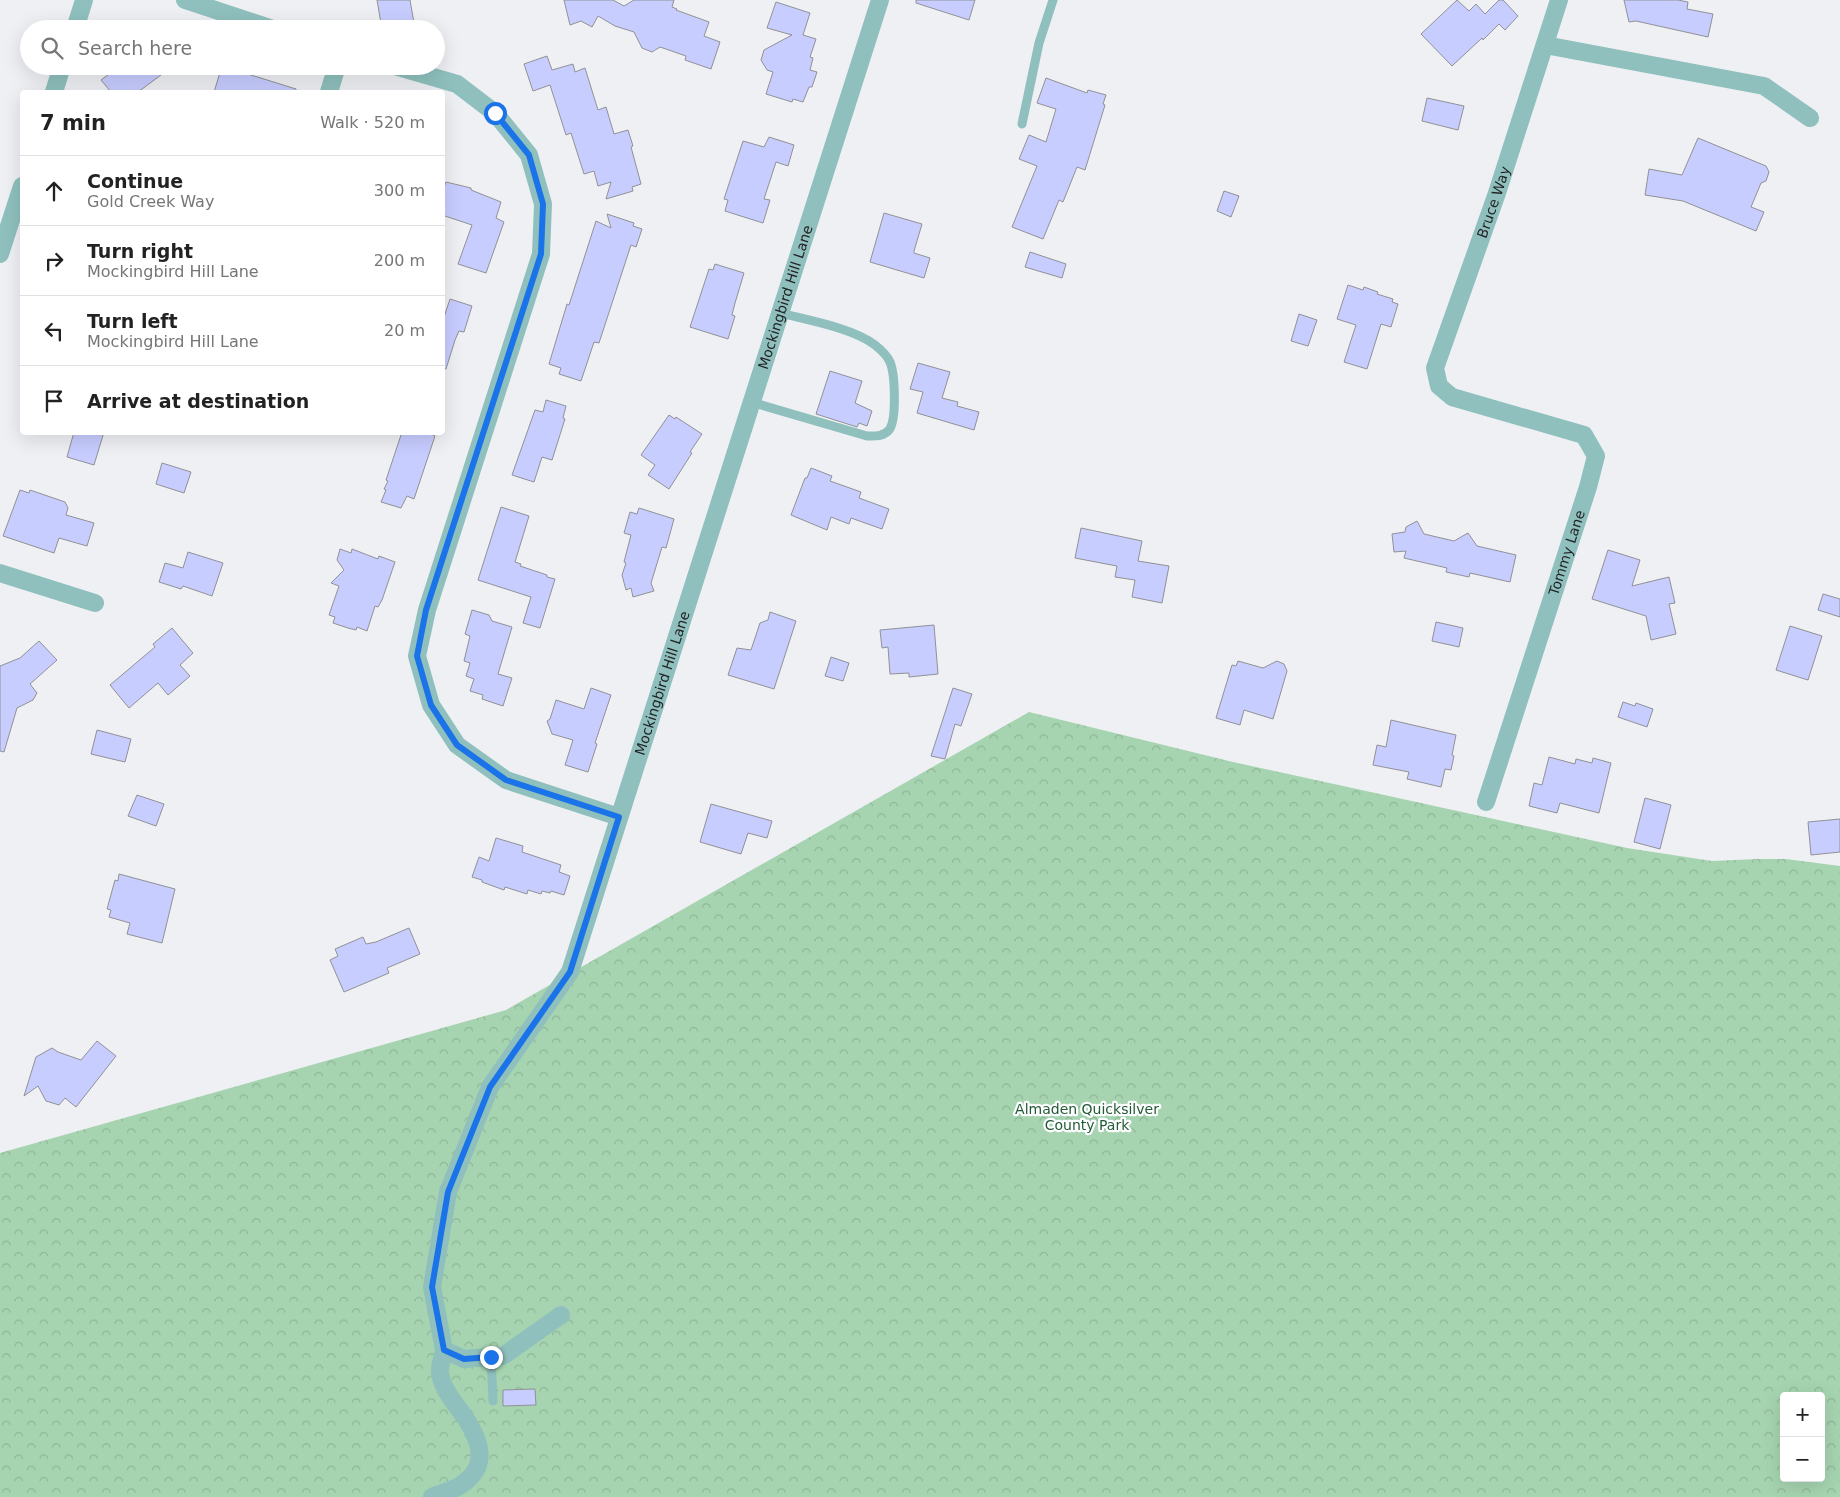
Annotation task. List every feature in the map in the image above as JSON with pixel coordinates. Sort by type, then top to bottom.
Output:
[{"type":"street","points":[[78,20],[84,0]]},
{"type":"street","points":[[185,0],[246,20]]},
{"type":"street","name":"Mockingbird Hill Lane","points":[[432,1497],[460,1486],[474,1474],[479,1466],[480,1452],[476,1437],[467,1419],[443,1384],[439,1371],[444,1350],[432,1287],[448,1192],[490,1087],[570,972],[880,0]]},
{"type":"street","name":"Bruce Way","points":[[1452,397],[1439,386],[1435,368],[1497,193],[1559,0]]},
{"type":"street","points":[[1545,45],[1764,86],[1810,118]]},
{"type":"street","points":[[55,90],[59,75]]},
{"type":"street","points":[[330,90],[334,75]]},
{"type":"street","points":[[426,75],[457,84],[495,113],[529,155],[543,204],[541,254],[426,610],[417,656],[431,705],[457,745],[506,780],[619,817]]},
{"type":"street","points":[[0,254],[20,192]]},
{"type":"street","name":"Tommy Lane","points":[[1452,397],[1584,435],[1596,456],[1588,488],[1486,802]]},
{"type":"street","points":[[0,573],[95,603]]},
{"type":"street","points":[[444,1350],[464,1359],[503,1356],[561,1316]]},
{"type":"lane","points":[[1022,124],[1039,43],[1053,0]]},
{"type":"lane","points":[[751,402],[867,436],[878,436],[885,433],[890,429],[893,421],[892,373],[890,363],[882,351],[873,343],[846,331],[780,313]]},
{"type":"lane","points":[[491,1357],[493,1401]]},
{"type":"green space","name":"Almaden Quicksilver County Park","points":[[1029,712],[1233,762],[1627,848],[1712,861],[1786,859],[1840,866],[1840,1497],[0,1497],[0,1153],[506,1010]]},
{"type":"building","points":[[377,0],[410,0],[413,20],[380,20]]},
{"type":"building","points":[[564,0],[613,0],[624,6],[634,0],[674,0],[672,7],[676,10],[709,22],[704,36],[720,42],[711,69],[685,60],[686,56],[660,47],[652,52],[642,48],[634,32],[615,26],[598,16],[592,27],[581,21],[570,25]]},
{"type":"building","points":[[916,0],[975,0],[969,20],[916,3]]},
{"type":"building","points":[[1457,0],[1469,11],[1476,4],[1485,14],[1499,0],[1503,0],[1518,16],[1505,30],[1499,24],[1452,66],[1421,34]]},
{"type":"building","points":[[1624,0],[1678,0],[1688,2],[1687,9],[1713,14],[1708,37],[1636,21],[1629,22]]},
{"type":"building","points":[[776,2],[810,13],[803,35],[816,39],[810,57],[813,58],[810,70],[817,72],[812,87],[809,87],[803,102],[793,99],[792,102],[766,94],[773,72],[767,70],[761,60],[764,50],[792,35],[767,28]]},
{"type":"building","points":[[547,56],[552,70],[573,64],[575,72],[585,68],[598,110],[606,107],[614,134],[628,130],[641,184],[632,187],[633,191],[606,199],[611,182],[598,186],[594,171],[584,174],[571,133],[566,135],[550,85],[533,91],[524,64]]},
{"type":"building","points":[[108,75],[161,75],[141,90],[109,90],[101,80]]},
{"type":"building","points":[[219,75],[251,75],[296,89],[296,90],[215,90]]},
{"type":"building","points":[[1046,78],[1087,93],[1088,90],[1106,95],[1103,104],[1105,105],[1085,170],[1077,167],[1063,202],[1059,200],[1043,239],[1012,227],[1037,166],[1019,159],[1029,135],[1046,142],[1056,109],[1037,103]]},
{"type":"building","points":[[1427,98],[1464,106],[1458,130],[1422,121]]},
{"type":"building","points":[[769,137],[794,145],[788,166],[776,162],[764,199],[770,200],[763,223],[725,211],[728,200],[724,199],[743,141],[764,147]]},
{"type":"building","points":[[1698,138],[1766,166],[1769,172],[1766,181],[1761,183],[1751,207],[1764,212],[1756,231],[1683,201],[1645,195],[1649,169],[1682,175]]},
{"type":"building","points":[[446,182],[471,188],[471,190],[501,202],[496,218],[504,222],[486,273],[458,264],[472,225],[445,216]]},
{"type":"building","points":[[1224,191],[1239,196],[1231,217],[1217,211]]},
{"type":"building","points":[[884,213],[922,224],[914,253],[930,258],[924,278],[870,262]]},
{"type":"building","points":[[607,214],[634,223],[633,226],[642,229],[636,247],[631,245],[599,343],[594,342],[581,381],[559,374],[561,368],[549,364],[567,304],[569,305],[596,221],[611,228]]},
{"type":"building","points":[[1030,252],[1066,264],[1062,278],[1025,267]]},
{"type":"building","points":[[715,264],[744,273],[732,315],[735,316],[728,339],[690,327],[709,269],[713,270]]},
{"type":"building","points":[[1348,285],[1363,290],[1364,287],[1378,292],[1377,294],[1393,299],[1392,302],[1398,304],[1391,327],[1381,324],[1367,369],[1344,362],[1356,325],[1337,319]]},
{"type":"building","points":[[450,299],[472,306],[464,332],[459,331],[455,340],[446,369],[445,369],[445,314]]},
{"type":"building","points":[[1299,314],[1317,320],[1308,346],[1291,341]]},
{"type":"building","points":[[918,363],[950,372],[942,398],[958,402],[957,406],[979,412],[974,430],[917,413],[923,392],[910,389]]},
{"type":"building","points":[[830,371],[862,381],[855,403],[872,411],[867,426],[859,423],[857,427],[816,414]]},
{"type":"building","points":[[546,400],[566,406],[563,418],[565,419],[552,460],[542,457],[534,482],[512,475],[535,410],[543,412]]},
{"type":"building","points":[[669,415],[675,419],[676,417],[702,434],[669,489],[648,475],[655,465],[641,455]]},
{"type":"building","points":[[73,435],[103,435],[94,465],[67,457]]},
{"type":"building","points":[[401,435],[435,436],[414,499],[407,496],[401,508],[381,502],[386,490],[384,489],[388,481],[386,480]]},
{"type":"building","points":[[162,463],[191,472],[184,493],[156,484]]},
{"type":"building","points":[[811,468],[832,476],[830,481],[861,492],[859,498],[889,509],[882,529],[851,518],[849,524],[831,517],[827,530],[791,515],[805,478],[807,478]]},
{"type":"building","points":[[20,490],[29,493],[30,490],[65,502],[68,508],[66,515],[94,523],[87,546],[59,538],[54,553],[3,536]]},
{"type":"building","points":[[501,507],[529,516],[515,562],[521,564],[520,566],[555,579],[540,628],[523,623],[531,597],[478,580]]},
{"type":"building","points":[[639,508],[674,519],[666,548],[662,547],[651,583],[654,591],[633,597],[631,588],[626,590],[622,575],[631,535],[624,533],[630,512],[637,514]]},
{"type":"building","points":[[1417,521],[1424,534],[1454,541],[1468,533],[1477,546],[1516,555],[1510,582],[1470,573],[1469,577],[1446,572],[1447,568],[1404,558],[1406,551],[1394,552],[1392,534],[1405,532],[1406,527]]},
{"type":"building","points":[[1081,528],[1142,541],[1138,561],[1169,566],[1162,603],[1132,597],[1135,580],[1115,577],[1117,566],[1075,558]]},
{"type":"building","points":[[340,549],[351,553],[352,549],[378,559],[379,556],[395,562],[382,600],[378,607],[375,606],[367,631],[357,627],[356,630],[333,623],[335,617],[329,615],[339,586],[331,583],[344,570],[337,560]]},
{"type":"building","points":[[1608,550],[1640,560],[1632,586],[1669,577],[1675,603],[1669,604],[1676,634],[1651,640],[1646,616],[1592,599]]},
{"type":"building","points":[[188,552],[223,563],[212,596],[183,586],[181,589],[159,582],[165,563],[183,568]]},
{"type":"building","points":[[1823,594],[1840,599],[1840,617],[1818,610]]},
{"type":"building","points":[[472,610],[489,615],[492,621],[512,627],[498,674],[512,678],[503,706],[482,699],[483,695],[470,691],[474,679],[466,676],[470,663],[464,661],[470,636],[465,634]]},
{"type":"building","points":[[770,612],[796,621],[774,689],[728,675],[737,648],[751,650],[760,623],[768,620]]},
{"type":"building","points":[[1436,622],[1463,628],[1459,647],[1432,641]]},
{"type":"building","points":[[934,625],[938,674],[909,677],[909,673],[890,674],[888,647],[882,648],[880,630]]},
{"type":"building","points":[[1790,626],[1822,636],[1808,680],[1776,670]]},
{"type":"building","points":[[172,628],[193,653],[180,665],[190,676],[168,695],[158,683],[129,708],[110,685],[155,647],[153,644]]},
{"type":"building","points":[[39,641],[57,660],[30,684],[37,693],[33,700],[17,708],[4,752],[0,751],[0,666],[20,658]]},
{"type":"building","points":[[831,657],[849,663],[843,681],[825,676]]},
{"type":"building","points":[[1238,661],[1263,668],[1277,661],[1284,664],[1287,671],[1273,719],[1244,710],[1240,725],[1216,718],[1232,665],[1236,666]]},
{"type":"building","points":[[591,688],[611,695],[595,743],[597,744],[588,772],[565,765],[573,740],[552,734],[547,721],[550,719],[556,700],[584,709]]},
{"type":"building","points":[[953,688],[972,694],[961,726],[955,724],[945,759],[931,756]]},
{"type":"building","points":[[1623,702],[1635,706],[1636,703],[1653,709],[1647,727],[1618,717]]},
{"type":"building","points":[[1391,720],[1456,735],[1451,770],[1445,769],[1441,787],[1407,779],[1409,772],[1373,765],[1377,745],[1386,747]]},
{"type":"building","points":[[97,730],[131,739],[125,762],[91,754]]},
{"type":"building","points":[[1549,757],[1575,764],[1576,759],[1592,763],[1593,758],[1611,763],[1599,813],[1560,803],[1557,813],[1529,806],[1534,783],[1542,785]]},
{"type":"building","points":[[137,795],[164,804],[156,826],[128,816]]},
{"type":"building","points":[[1645,798],[1671,805],[1660,849],[1634,842]]},
{"type":"building","points":[[711,804],[772,821],[767,838],[748,833],[741,854],[700,842]]},
{"type":"building","points":[[1840,819],[1840,852],[1811,855],[1808,822]]},
{"type":"building","points":[[496,838],[523,846],[522,852],[561,865],[559,872],[570,876],[564,895],[551,891],[550,893],[542,891],[541,894],[528,890],[527,894],[505,887],[504,890],[472,877],[479,857],[489,861]]},
{"type":"building","points":[[119,874],[175,889],[162,943],[127,934],[130,923],[109,917],[111,910],[107,909],[115,880],[118,881]]},
{"type":"building","points":[[409,928],[420,954],[387,968],[389,973],[344,992],[330,960],[338,956],[335,949],[363,937],[366,944],[376,942]]},
{"type":"building","points":[[97,1041],[116,1056],[76,1107],[65,1098],[59,1105],[46,1101],[38,1086],[24,1096],[36,1057],[52,1048],[81,1060]]},
{"type":"building","points":[[535,1389],[536,1405],[503,1406],[503,1390]]},
{"type":"route","points":[[491,1357],[464,1359],[444,1350],[432,1287],[448,1192],[490,1087],[570,972],[619,817],[506,780],[457,745],[431,705],[417,656],[426,610],[541,254],[543,204],[529,155],[495,113]]}]
